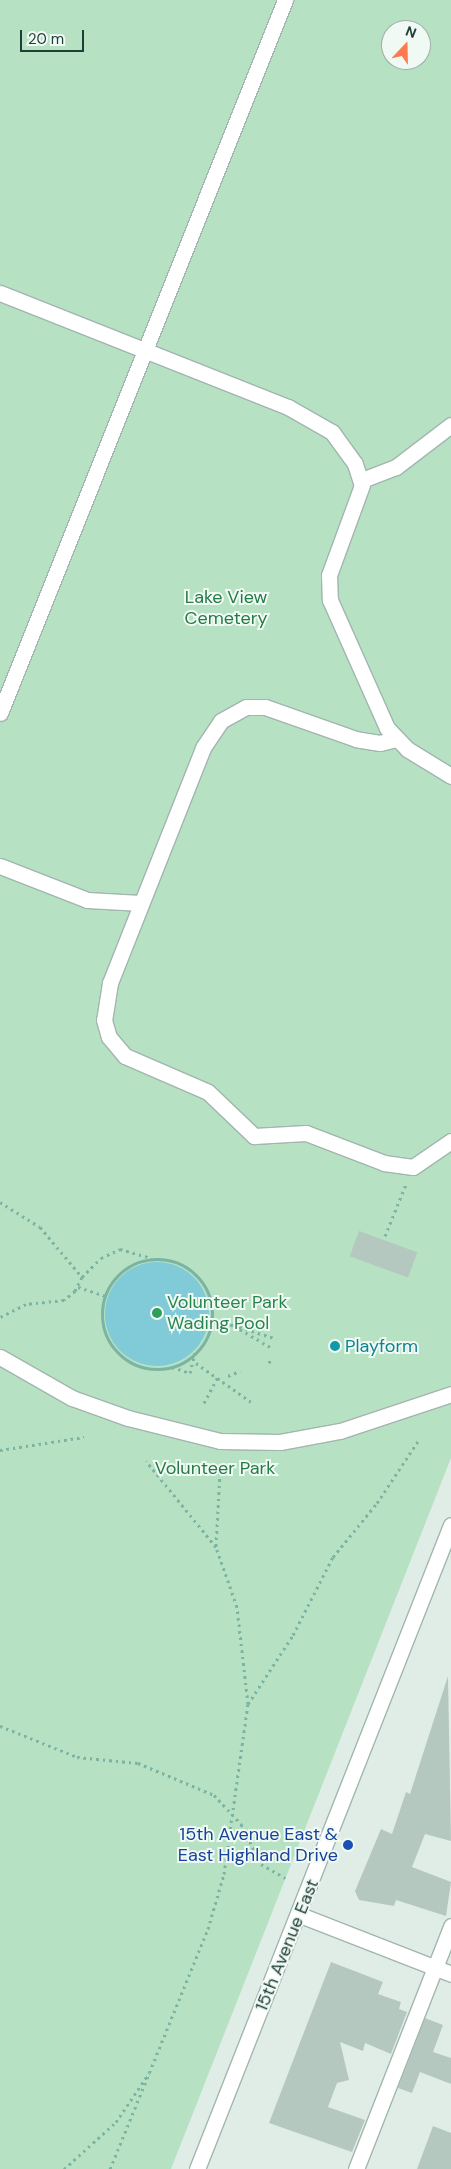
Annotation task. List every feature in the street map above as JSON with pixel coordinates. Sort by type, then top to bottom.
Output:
[{"type":"street","points":[[0,713],[143,350],[285,0]]},
{"type":"street","points":[[0,293],[317,421],[348,452],[362,480],[327,590],[377,710],[396,739],[451,776]]},
{"type":"street","points":[[362,480],[408,460],[451,425]]},
{"type":"street","points":[[396,739],[380,743],[356,740],[265,707],[246,707],[229,714],[206,742],[141,903],[104,1012],[109,1037],[125,1056],[208,1092],[254,1136],[306,1133],[384,1163],[413,1167],[451,1142]]},
{"type":"street","points":[[0,866],[87,900],[141,903]]},
{"type":"street","points":[[0,1357],[72,1398],[128,1418],[220,1441],[280,1442],[340,1431],[451,1394]]},
{"type":"street","name":"15th Avenue East","points":[[197,2169],[300,1916],[451,1525]]},
{"type":"street","points":[[300,1916],[451,1974]]},
{"type":"street","points":[[356,2169],[451,1926]]},
{"type":"path","points":[[385,1236],[413,1167]]},
{"type":"path","points":[[0,1202],[40,1227],[82,1277]]},
{"type":"path","points":[[0,1317],[26,1304],[64,1300],[78,1287],[82,1277],[101,1258],[120,1249],[180,1264],[200,1280],[211,1304],[211,1323],[195,1353],[172,1367]]},
{"type":"path","points":[[154,1259],[118,1275],[105,1296],[102,1322],[120,1355],[144,1367],[172,1367],[190,1373],[196,1363],[195,1353]]},
{"type":"path","points":[[78,1287],[105,1296]]},
{"type":"path","points":[[211,1323],[233,1326],[274,1338]]},
{"type":"path","points":[[233,1326],[270,1347]]},
{"type":"path","points":[[269,1363],[271,1358]]},
{"type":"path","points":[[196,1363],[251,1402]]},
{"type":"path","points":[[228,1376],[240,1371]]},
{"type":"path","points":[[204,1403],[218,1377]]},
{"type":"path","points":[[0,1450],[84,1437]]},
{"type":"path","points":[[248,1704],[293,1635],[334,1557],[377,1503],[418,1441]]},
{"type":"path","points":[[110,2169],[208,1929],[234,1817],[248,1704],[237,1607],[216,1547],[146,1461]]},
{"type":"path","points":[[216,1547],[220,1473]]},
{"type":"path","points":[[0,1726],[56,1751],[77,1757],[123,1759],[189,1782],[214,1795],[234,1817],[262,1864],[285,1878]]},
{"type":"path","points":[[64,2169],[116,2122],[152,2066]]},
{"type":"green space","name":"Lake View Cemetery","points":[[0,0],[451,0],[451,1458],[171,2169],[0,2169]]},
{"type":"water","name":"Volunteer Park Wading Pool","points":[[157,1262],[177,1266],[194,1277],[205,1294],[209,1314],[205,1334],[194,1351],[177,1362],[157,1366],[137,1362],[120,1351],[109,1334],[105,1314],[109,1294],[120,1277],[137,1266]]},
{"type":"building","points":[[359,1231],[417,1252],[408,1278],[350,1256]]},
{"type":"building","points":[[448,1676],[451,1841],[425,1834],[412,1867],[451,1882],[446,1916],[396,1900],[394,1906],[359,1900],[355,1891],[381,1829],[392,1834],[406,1792],[410,1794]]},
{"type":"building","points":[[331,1962],[383,1982],[378,1994],[401,2002],[399,2009],[407,2012],[391,2054],[365,2043],[363,2051],[340,2042],[349,2080],[337,2083],[328,2107],[365,2120],[352,2152],[269,2123]]},
{"type":"building","points":[[425,2018],[443,2025],[433,2052],[451,2058],[451,2084],[420,2072],[412,2093],[398,2088]]},
{"type":"building","points":[[433,2126],[451,2133],[451,2169],[417,2169]]},
{"type":"place","name":"Volunteer Park Wading Pool","points":[[157,1313]]},
{"type":"place","name":"Playform","points":[[335,1346]]},
{"type":"place","name":"15th Avenue East & East Highland Drive","points":[[348,1845]]},
{"type":"park label","name":"Volunteer Park","points":[[215,1468]]}]
